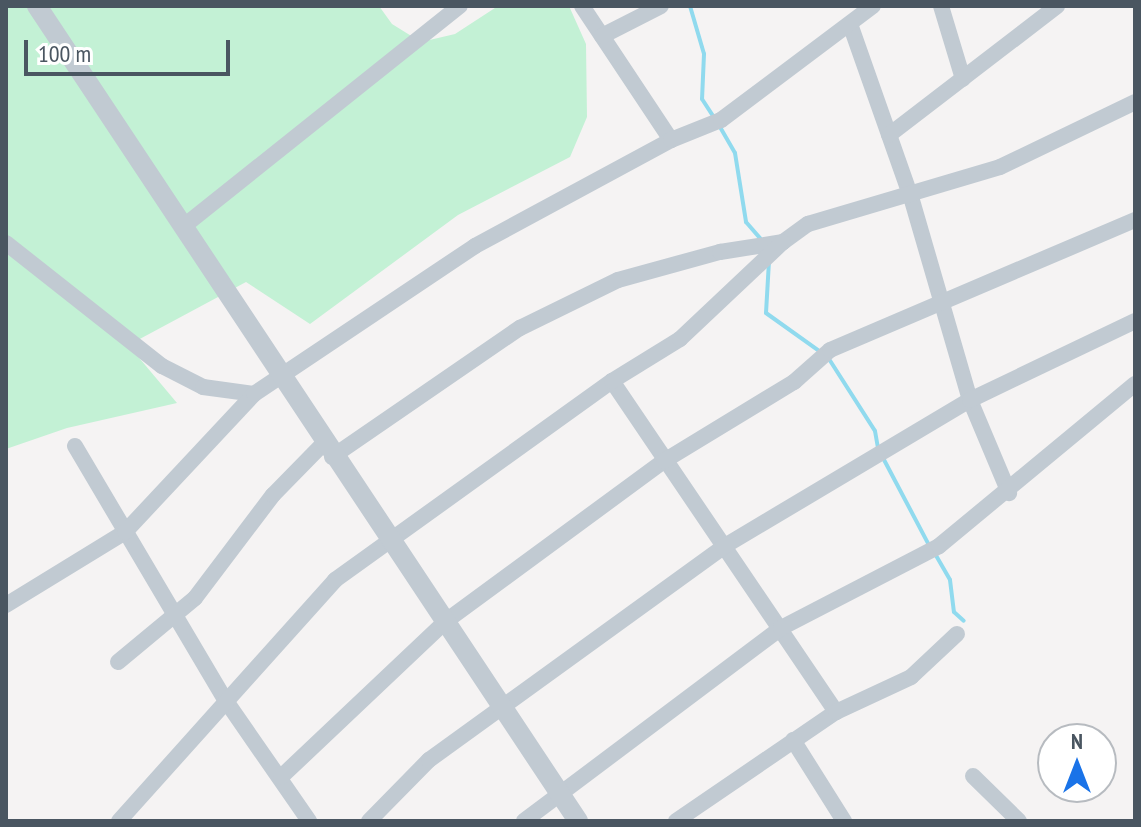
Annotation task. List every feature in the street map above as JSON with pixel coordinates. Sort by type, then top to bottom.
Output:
[{"type":"street","points":[[37,6],[284,376],[328,450],[446,621],[556,793],[578,821]]},
{"type":"street","points":[[184,226],[460,6]]},
{"type":"street","points":[[582,6],[671,140]]},
{"type":"street","points":[[602,36],[661,6]]},
{"type":"street","points":[[6,605],[125,532],[254,394],[475,246],[671,140],[716,122],[873,6]]},
{"type":"street","points":[[941,6],[963,79]]},
{"type":"street","points":[[889,135],[1057,6]]},
{"type":"street","points":[[850,24],[911,197],[970,400],[1009,493]]},
{"type":"street","points":[[119,821],[335,580],[612,381],[680,339],[783,242],[808,224],[911,197],[1000,167],[1135,102]]},
{"type":"street","points":[[281,777],[446,621],[664,461],[794,382],[825,354],[940,300],[1135,220]]},
{"type":"street","points":[[118,662],[175,617],[273,495],[328,450],[520,328],[618,280],[720,252],[783,242]]},
{"type":"street","points":[[6,243],[162,366],[203,387],[254,394]]},
{"type":"street","points":[[369,821],[429,760],[504,709],[723,547],[881,457],[970,400],[1135,321]]},
{"type":"street","points":[[612,381],[836,712]]},
{"type":"street","points":[[524,821],[556,793],[781,628],[934,549],[1009,493],[1135,384]]},
{"type":"street","points":[[75,446],[226,701],[309,821]]},
{"type":"street","points":[[676,821],[836,712],[911,677],[957,634]]},
{"type":"street","points":[[793,740],[844,821]]},
{"type":"street","points":[[973,776],[1019,821]]},
{"type":"green space","points":[[6,6],[379,6],[392,24],[421,42],[455,34],[498,6],[569,6],[586,44],[587,117],[570,157],[458,215],[310,324],[246,282],[136,341],[130,347],[177,403],[67,428],[6,449]]},
{"type":"waterway","points":[[690,6],[704,54],[702,99],[715,119]]},
{"type":"waterway","points":[[720,127],[735,153],[746,222],[761,239]]},
{"type":"waterway","points":[[769,261],[766,313],[822,353]]},
{"type":"waterway","points":[[829,359],[875,431],[878,448]]},
{"type":"waterway","points":[[882,456],[929,545]]},
{"type":"waterway","points":[[934,552],[950,580],[954,612],[964,621]]}]
